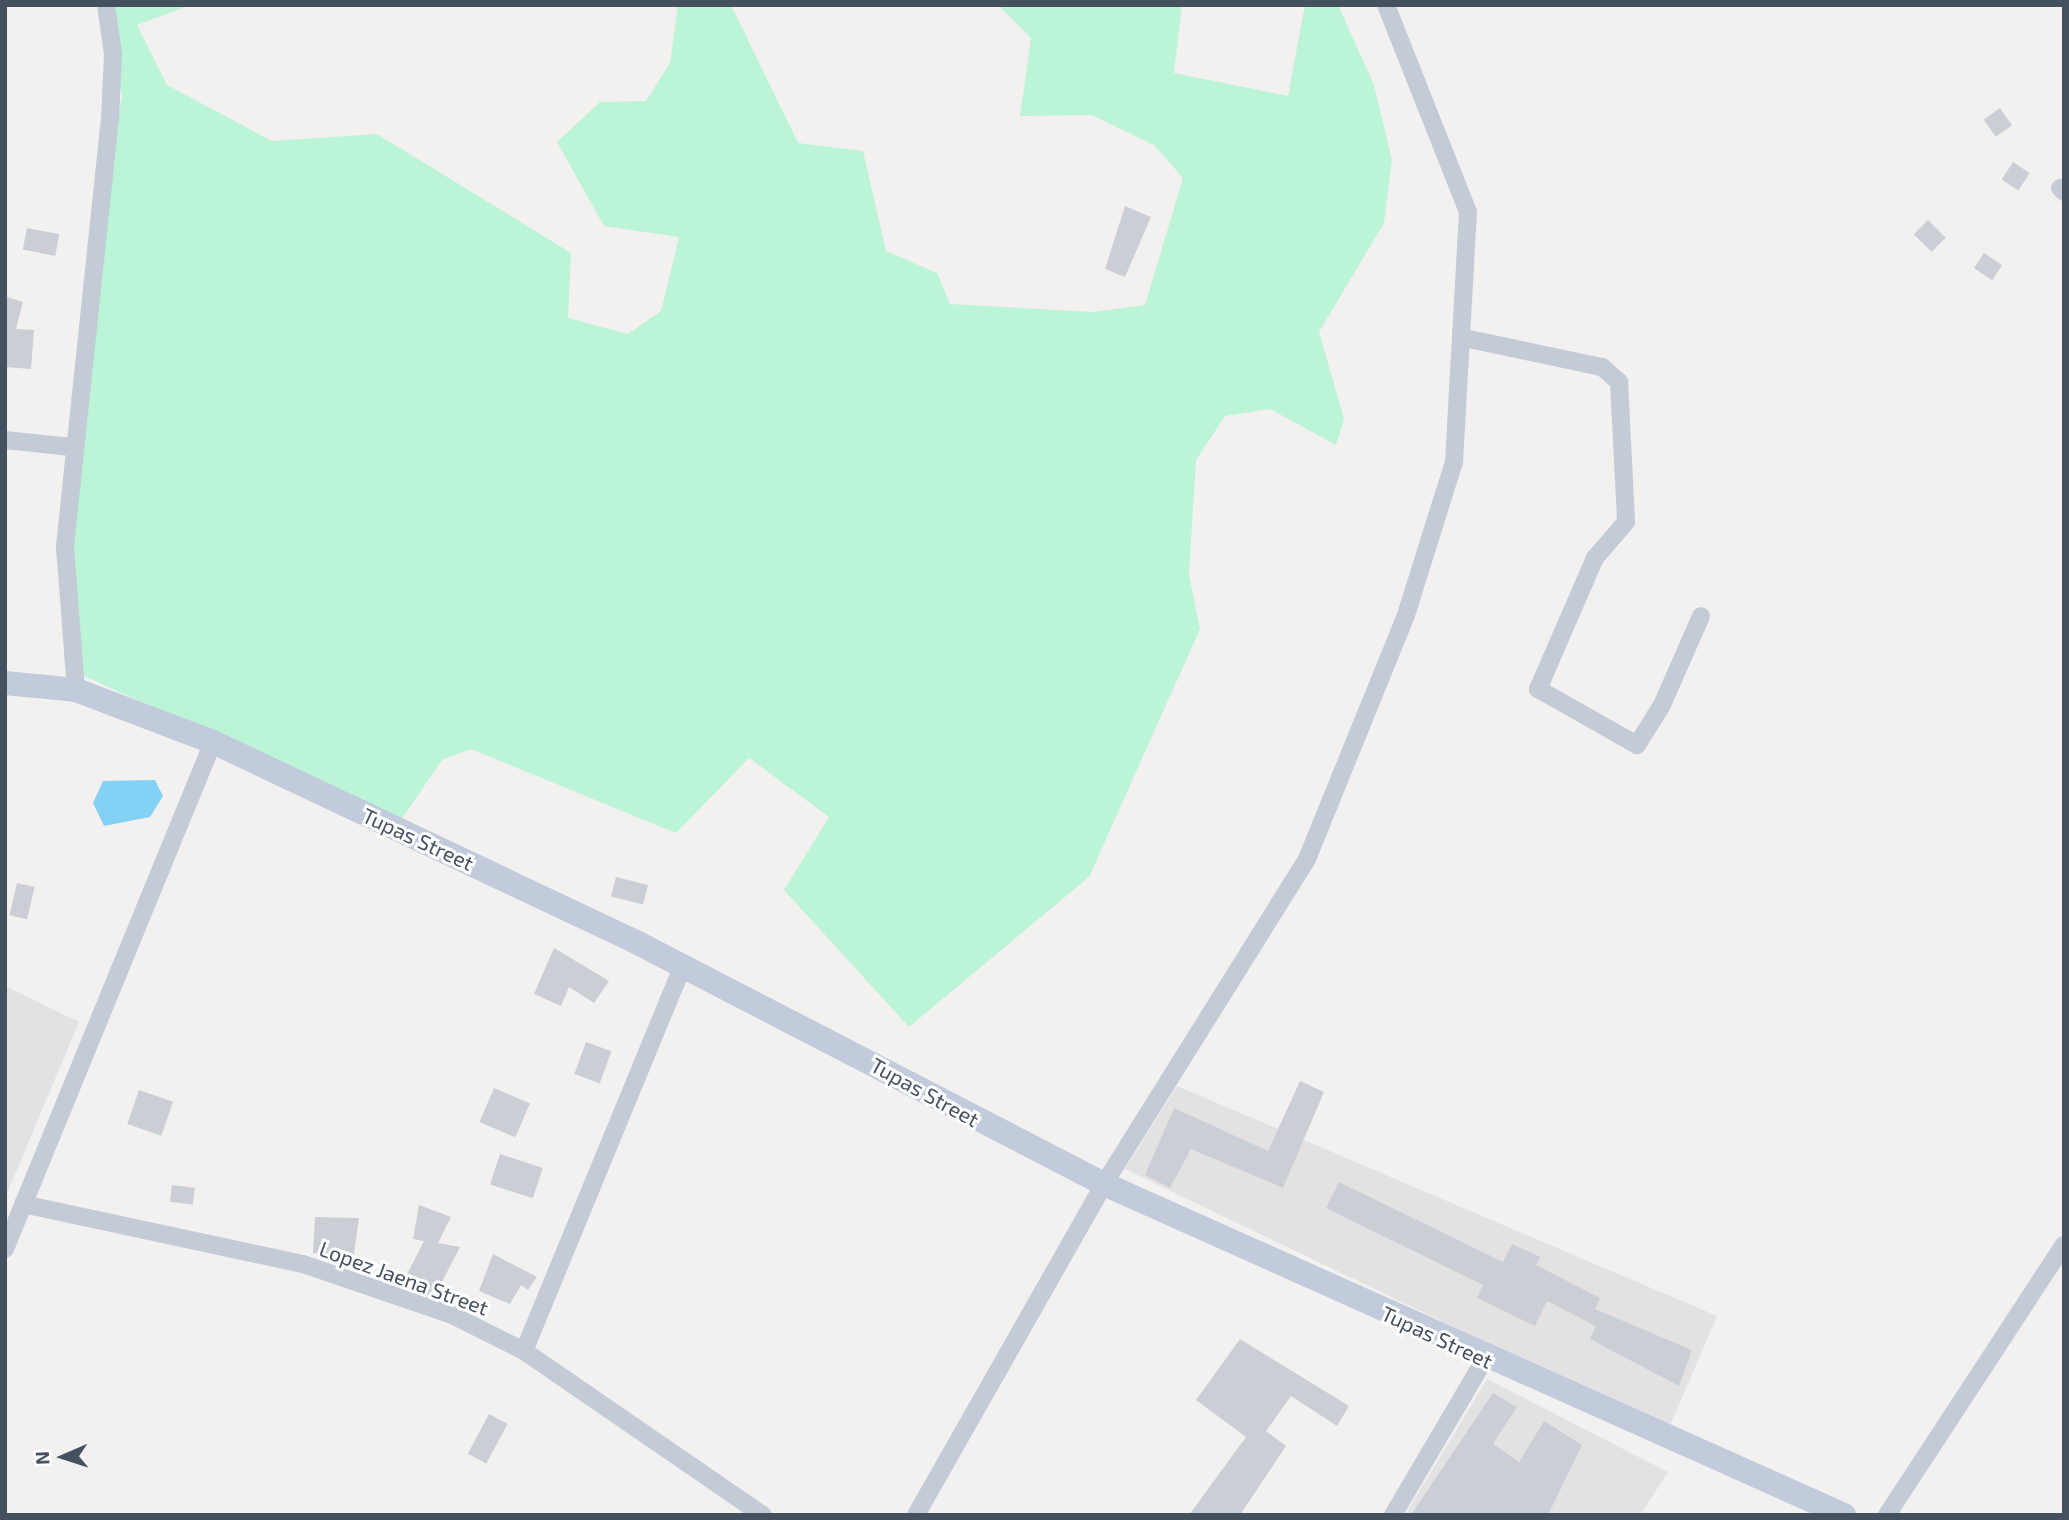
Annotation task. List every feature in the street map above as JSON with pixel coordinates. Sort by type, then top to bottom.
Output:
[{"type":"street","points":[[76,690],[65,546],[72,447],[110,120],[113,54],[106,5]]},
{"type":"street","points":[[916,1515],[1104,1184],[1307,859],[1406,615],[1454,462],[1464,338],[1468,212],[1385,5]]},
{"type":"street","points":[[1464,338],[1602,367],[1619,382],[1626,522],[1595,558],[1538,688],[1637,745],[1662,705],[1701,616]]},
{"type":"street","points":[[5,440],[72,447]]},
{"type":"street","name":"Tupas Street","points":[[5,683],[76,690],[213,742],[683,966],[1104,1184],[1485,1359],[1844,1515]]},
{"type":"street","points":[[5,1249],[213,742]]},
{"type":"street","points":[[524,1351],[683,966]]},
{"type":"street","name":"Lopez Jaena Street","points":[[23,1204],[303,1264],[452,1315],[524,1351],[763,1515]]},
{"type":"street","points":[[1887,1515],[2064,1245]]},
{"type":"street","points":[[1393,1515],[1485,1359]]},
{"type":"shaded area","points":[[5,986],[79,1022],[5,1198]]},
{"type":"shaded area","points":[[1177,1086],[1717,1316],[1668,1430],[1125,1169]]},
{"type":"shaded area","points":[[1487,1379],[1668,1472],[1640,1515],[1405,1515]]},
{"type":"green space","points":[[108,5],[190,5],[137,25],[167,85],[272,141],[377,134],[571,253],[568,318],[628,334],[661,311],[679,237],[604,226],[557,142],[600,102],[646,101],[670,63],[678,5],[731,5],[798,143],[863,151],[886,251],[937,273],[950,304],[1094,312],[1145,305],[1183,178],[1154,145],[1092,115],[1020,116],[1031,38],[998,5],[1182,5],[1174,73],[1288,96],[1305,5],[1338,5],[1374,85],[1392,160],[1384,223],[1319,332],[1344,419],[1336,445],[1270,409],[1225,416],[1196,460],[1189,575],[1200,629],[1089,877],[909,1027],[784,890],[829,817],[749,758],[676,833],[471,749],[442,760],[401,820],[82,675],[66,559],[102,211],[122,96]]},
{"type":"water","points":[[155,780],[163,796],[150,817],[104,826],[93,803],[103,781]]},
{"type":"building","points":[[2000,108],[2012,125],[1996,137],[1984,119]]},
{"type":"building","points":[[2013,162],[2030,173],[2018,191],[2002,180]]},
{"type":"building","points":[[1125,206],[1151,217],[1125,277],[1105,269]]},
{"type":"building","points":[[1928,220],[1946,238],[1932,252],[1914,234]]},
{"type":"building","points":[[27,228],[59,234],[55,256],[23,250]]},
{"type":"building","points":[[1984,253],[2002,265],[1992,280],[1974,268]]},
{"type":"building","points":[[7,297],[23,302],[16,329],[34,330],[31,369],[5,367]]},
{"type":"building","points":[[616,877],[648,885],[643,904],[611,896]]},
{"type":"building","points":[[17,883],[35,887],[27,919],[10,915]]},
{"type":"building","points":[[554,948],[609,981],[594,1003],[569,987],[561,1006],[534,994]]},
{"type":"building","points":[[586,1042],[611,1051],[600,1083],[574,1074]]},
{"type":"building","points":[[1300,1081],[1324,1092],[1283,1188],[1191,1149],[1170,1188],[1145,1175],[1174,1108],[1268,1151]]},
{"type":"building","points":[[494,1088],[530,1103],[515,1137],[480,1122]]},
{"type":"building","points":[[139,1090],[173,1102],[161,1136],[127,1124]]},
{"type":"building","points":[[500,1154],[543,1168],[533,1198],[490,1184]]},
{"type":"building","points":[[1339,1182],[1503,1262],[1512,1244],[1540,1257],[1536,1265],[1600,1298],[1595,1309],[1692,1350],[1679,1386],[1590,1339],[1596,1326],[1547,1301],[1535,1326],[1477,1298],[1483,1285],[1326,1208]]},
{"type":"building","points":[[172,1185],[195,1188],[193,1205],[170,1202]]},
{"type":"building","points":[[419,1205],[451,1217],[438,1243],[460,1247],[434,1297],[401,1286],[424,1241],[413,1239]]},
{"type":"building","points":[[315,1217],[359,1218],[353,1260],[313,1253]]},
{"type":"building","points":[[493,1254],[537,1277],[528,1290],[521,1285],[510,1304],[479,1291]]},
{"type":"building","points":[[1240,1339],[1349,1406],[1337,1426],[1291,1396],[1266,1431],[1286,1446],[1240,1515],[1189,1515],[1246,1437],[1196,1400]]},
{"type":"building","points":[[1493,1393],[1517,1407],[1493,1444],[1519,1462],[1544,1421],[1582,1445],[1548,1515],[1411,1515]]},
{"type":"building","points":[[489,1414],[508,1424],[486,1464],[468,1454]]}]
